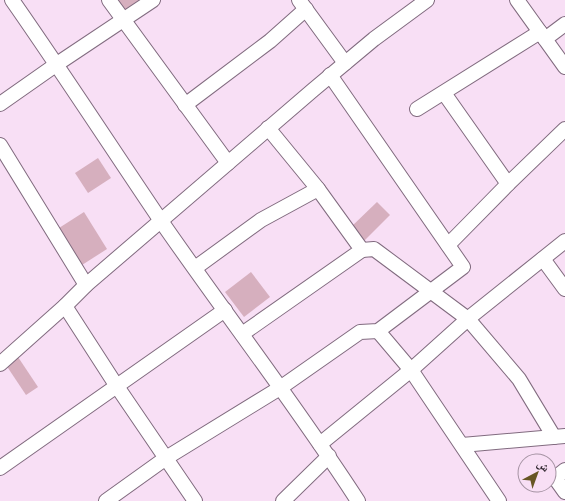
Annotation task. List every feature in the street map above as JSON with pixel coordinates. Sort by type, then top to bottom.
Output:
[{"type":"street","points":[[12,0],[57,64],[161,220],[329,456],[358,501]]},
{"type":"street","points":[[109,0],[228,163]]},
{"type":"street","points":[[0,104],[153,0]]},
{"type":"street","points":[[1,360],[65,306],[86,284],[330,75],[374,39],[427,0]]},
{"type":"street","points":[[517,0],[565,67]]},
{"type":"street","points":[[185,105],[270,41],[302,4],[345,63]]},
{"type":"street","points":[[417,109],[542,35],[565,24]]},
{"type":"street","points":[[106,501],[166,458],[280,388],[360,332],[378,331],[463,267],[330,75]]},
{"type":"street","points":[[444,92],[508,184]]},
{"type":"street","points":[[268,128],[318,189],[362,250]]},
{"type":"street","points":[[448,245],[565,129]]},
{"type":"street","points":[[0,145],[86,284]]},
{"type":"street","points":[[195,268],[261,220],[318,189]]},
{"type":"street","points":[[320,444],[411,370],[468,319],[565,241]]},
{"type":"street","points":[[242,334],[362,250],[374,248],[468,319],[519,379],[559,436],[462,445]]},
{"type":"street","points":[[543,259],[565,288]]},
{"type":"street","points":[[65,306],[116,385],[195,501]]},
{"type":"street","points":[[0,468],[116,385],[225,310]]},
{"type":"street","points":[[378,331],[411,370],[499,501]]},
{"type":"street","points":[[284,501],[329,456]]},
{"type":"street","points":[[565,470],[555,478],[565,492]]},
{"type":"building","points":[[114,0],[144,0],[123,14]]},
{"type":"building","points":[[98,158],[111,178],[88,193],[75,173]]},
{"type":"building","points":[[377,202],[390,215],[363,242],[350,228]]},
{"type":"building","points":[[84,212],[107,249],[82,265],[59,228]]},
{"type":"building","points":[[251,272],[270,297],[244,317],[225,292]]},
{"type":"building","points":[[18,357],[38,387],[26,395],[6,365]]}]
